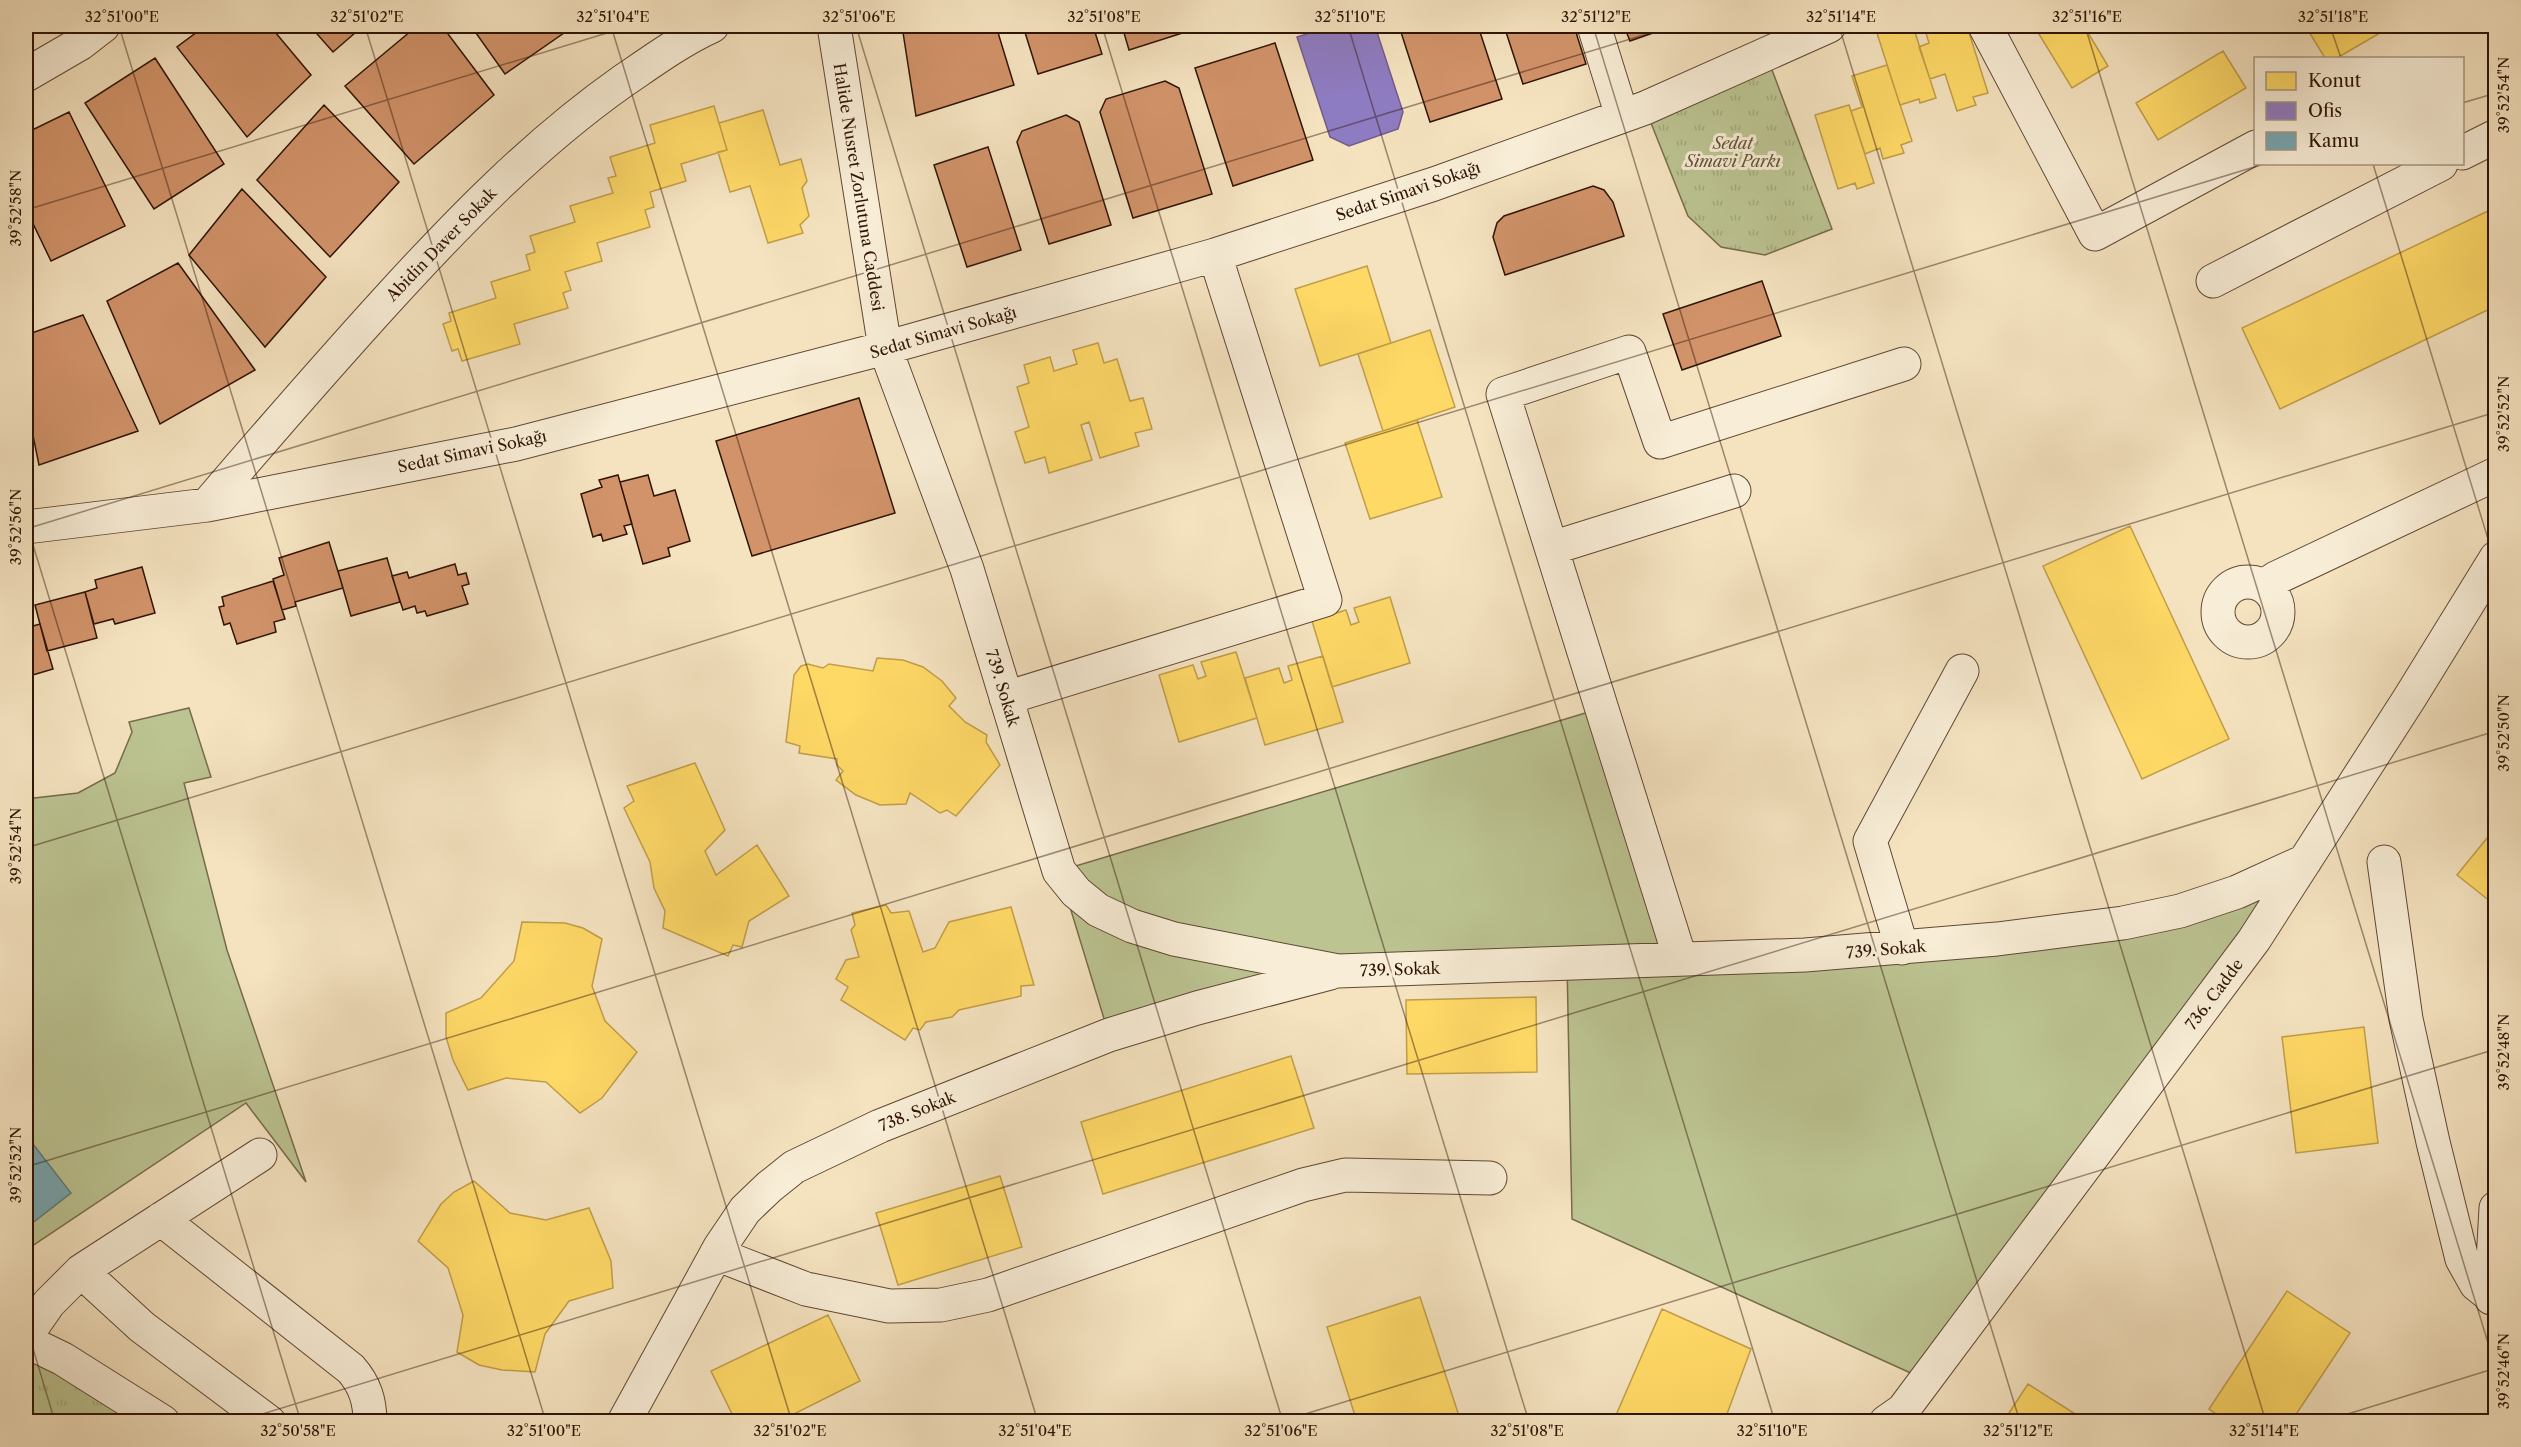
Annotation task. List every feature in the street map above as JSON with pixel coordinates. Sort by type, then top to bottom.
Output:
[{"type":"street","points":[[26,75],[81,43],[103,26]]},
{"type":"street","name":"Abidin Daver Sokak","points":[[207,505],[320,373],[420,264],[495,187],[562,126],[646,65],[712,26]]},
{"type":"street","name":"Halide Nusret Zorlutuna Caddesi","points":[[834,26],[885,348]]},
{"type":"street","points":[[1594,26],[1622,116]]},
{"type":"street","name":"Sedat Simavi Sokağı","points":[[26,527],[207,505],[516,444],[885,348],[1215,255],[1434,183],[1622,116],[1829,26]]},
{"type":"street","points":[[1985,26],[2095,234],[2254,148]]},
{"type":"street","points":[[2464,152],[2496,136]]},
{"type":"street","points":[[2213,281],[2439,165]]},
{"type":"street","points":[[1006,698],[1325,600],[1215,255]]},
{"type":"street","name":"739. Sokak","points":[[885,348],[967,569],[1059,871],[1076,892],[1098,910],[1132,926],[1174,939],[1338,971],[1805,955],[1902,948],[2123,923],[2180,911],[2237,892],[2305,861]]},
{"type":"street","points":[[1680,958],[1503,394],[1629,352],[1660,442],[1904,364]]},
{"type":"street","points":[[2264,586],[2276,578],[2496,474]]},
{"type":"street","points":[[1552,548],[1734,491]]},
{"type":"street","name":"736. Cadde","points":[[1897,1418],[2254,940],[2409,699],[2496,558]]},
{"type":"street","points":[[1902,948],[1870,841],[1962,671]]},
{"type":"street","points":[[2384,862],[2406,1019],[2462,1260],[2476,1284],[2493,1299]]},
{"type":"street","name":"738. Sokak","points":[[624,1422],[716,1254],[745,1210],[794,1167],[880,1126],[1109,1035],[1197,1008],[1338,971]]},
{"type":"street","points":[[26,1336],[49,1303],[81,1271],[260,1155]]},
{"type":"street","points":[[716,1254],[806,1289],[889,1306],[941,1305],[988,1294],[1303,1185],[1345,1175],[1490,1178]]},
{"type":"street","points":[[2493,1299],[2496,1208]]},
{"type":"street","points":[[161,1219],[351,1369],[362,1382],[368,1399],[370,1422]]},
{"type":"street","points":[[81,1271],[142,1327],[269,1422]]},
{"type":"street","points":[[26,1341],[63,1359],[163,1422]]},
{"type":"green space","name":"Sedat Simavi Parkı","points":[[1766,54],[1832,229],[1765,255],[1721,247],[1688,216],[1645,108]]},
{"type":"green space","points":[[189,708],[211,777],[184,783],[227,950],[306,1182],[246,1103],[26,1250],[26,799],[78,793],[115,773],[132,732],[129,722]]},
{"type":"green space","points":[[1602,708],[1680,958],[2123,923],[2305,861],[1926,1380],[1572,1219],[1567,962],[1338,971],[1109,1035],[1059,871]]},
{"type":"green space","points":[[26,1341],[163,1421],[26,1421]]},
{"type":"building: Konut","points":[[1890,26],[1913,26],[1936,98],[1920,103],[1919,99],[1900,105],[1876,30]]},
{"type":"building: Konut","points":[[1938,26],[1967,26],[1988,93],[1973,97],[1976,105],[1957,111],[1945,74],[1930,79],[1919,47],[1929,43],[1925,30]]},
{"type":"building: Konut","points":[[2034,26],[2084,26],[2108,66],[2072,88]]},
{"type":"building: Konut","points":[[2392,26],[2339,57],[2324,57],[2306,27]]},
{"type":"building: Konut","points":[[2223,51],[2246,88],[2158,140],[2136,103]]},
{"type":"building: Konut","points":[[1887,65],[1912,141],[1901,145],[1904,153],[1883,159],[1880,148],[1865,154],[1851,111],[1862,107],[1852,76]]},
{"type":"building: Konut","points":[[1849,105],[1874,183],[1857,189],[1855,183],[1838,189],[1815,115]]},
{"type":"building: Konut","points":[[714,106],[727,150],[681,164],[686,181],[650,192],[654,207],[645,210],[650,227],[597,243],[602,261],[565,272],[571,290],[563,293],[568,308],[514,324],[520,344],[462,361],[458,349],[452,351],[443,324],[451,321],[449,313],[496,298],[491,282],[530,270],[526,255],[535,252],[530,236],[575,222],[570,206],[613,193],[608,178],[616,176],[610,157],[655,143],[650,125]]},
{"type":"building: Konut","points":[[763,110],[780,165],[801,159],[807,181],[802,188],[809,216],[800,225],[803,233],[768,243],[750,186],[730,192],[718,152],[727,150],[719,123]]},
{"type":"building: Konut","points":[[2488,211],[2496,227],[2496,306],[2280,409],[2242,328]]},
{"type":"building: Konut","points":[[1367,266],[1391,343],[1320,366],[1295,289]]},
{"type":"building: Konut","points":[[1430,330],[1455,407],[1383,431],[1358,354]]},
{"type":"building: Konut","points":[[1098,343],[1104,363],[1117,359],[1130,401],[1143,398],[1152,429],[1135,433],[1139,446],[1100,458],[1089,422],[1081,425],[1092,460],[1049,473],[1045,457],[1025,463],[1015,432],[1029,427],[1017,387],[1029,383],[1024,365],[1050,357],[1054,371],[1077,364],[1073,350]]},
{"type":"building: Konut","points":[[1417,420],[1442,497],[1370,519],[1345,443]]},
{"type":"building: Konut","points":[[2130,526],[2229,739],[2142,779],[2043,566]]},
{"type":"building: Konut","points":[[1390,597],[1410,663],[1332,687],[1312,621],[1346,610],[1351,625],[1359,622],[1354,608]]},
{"type":"building: Konut","points":[[1236,652],[1257,718],[1179,742],[1159,675],[1193,665],[1198,679],[1206,676],[1201,662]]},
{"type":"building: Konut","points":[[1323,656],[1343,722],[1265,745],[1245,678],[1279,668],[1284,683],[1292,680],[1288,666]]},
{"type":"building: Konut","points":[[877,658],[903,660],[923,667],[942,681],[956,698],[949,706],[965,722],[987,735],[986,742],[1000,765],[956,816],[947,810],[940,813],[910,793],[906,804],[880,805],[856,795],[836,780],[843,771],[837,765],[837,759],[799,753],[800,746],[786,742],[794,675],[801,666],[808,664],[823,668],[829,664],[873,671]]},
{"type":"building: Konut","points":[[695,763],[725,830],[705,851],[716,875],[757,845],[789,896],[749,921],[742,947],[733,945],[728,956],[663,928],[665,911],[654,888],[650,862],[624,808],[634,801],[627,786]]},
{"type":"building: Konut","points":[[2496,827],[2496,906],[2457,875]]},
{"type":"building: Konut","points":[[886,905],[891,913],[909,911],[923,952],[935,948],[949,922],[1011,907],[1034,985],[1021,986],[1021,996],[959,1010],[952,1017],[926,1022],[920,1030],[913,1028],[905,1040],[841,1000],[848,987],[836,979],[846,960],[859,957],[851,930],[855,925],[852,913]]},
{"type":"building: Konut","points":[[522,922],[565,923],[583,928],[602,939],[592,986],[605,1021],[637,1052],[602,1098],[580,1113],[546,1082],[506,1078],[468,1090],[453,1060],[446,1037],[446,1013],[481,998],[514,961]]},
{"type":"building: Konut","points":[[1536,997],[1537,1072],[1407,1074],[1406,1000]]},
{"type":"building: Konut","points":[[2364,1027],[2378,1143],[2296,1153],[2282,1037]]},
{"type":"building: Konut","points":[[1291,1056],[1314,1128],[1103,1194],[1081,1122]]},
{"type":"building: Konut","points":[[1000,1176],[1022,1247],[898,1285],[876,1213]]},
{"type":"building: Konut","points":[[474,1181],[510,1213],[546,1220],[589,1208],[611,1261],[613,1288],[569,1301],[545,1334],[535,1372],[502,1370],[479,1365],[457,1352],[463,1315],[448,1268],[418,1241],[441,1204],[454,1192]]},
{"type":"building: Konut","points":[[2287,1291],[2350,1333],[2291,1422],[2228,1422],[2209,1409]]},
{"type":"building: Konut","points":[[1420,1297],[1461,1422],[1357,1422],[1327,1327]]},
{"type":"building: Konut","points":[[1662,1309],[1751,1349],[1724,1422],[1613,1422]]},
{"type":"building: Konut","points":[[828,1315],[860,1381],[778,1422],[736,1422],[711,1371]]},
{"type":"building: Konut","points":[[2028,1384],[2088,1422],[2003,1422]]},
{"type":"building: Ofis","points":[[1332,26],[1375,26],[1403,112],[1398,129],[1349,146],[1330,137],[1297,37]]},
{"type":"building: Kamu","points":[[26,1135],[71,1193],[26,1228]]},
{"type":"building: Diğer","points":[[205,26],[270,26],[311,75],[247,137],[177,47]]},
{"type":"building: Diğer","points":[[310,26],[363,26],[333,52]]},
{"type":"building: Diğer","points":[[417,26],[442,26],[494,95],[414,164],[345,86]]},
{"type":"building: Diğer","points":[[471,26],[574,26],[505,74]]},
{"type":"building: Diğer","points":[[902,26],[996,26],[1014,85],[916,116]]},
{"type":"building: Diğer","points":[[1023,26],[1093,26],[1102,54],[1038,74]]},
{"type":"building: Diğer","points":[[1122,26],[1194,26],[1195,29],[1129,50]]},
{"type":"building: Diğer","points":[[1399,26],[1478,26],[1502,99],[1430,122]]},
{"type":"building: Diğer","points":[[1504,26],[1574,26],[1586,64],[1523,84]]},
{"type":"building: Diğer","points":[[1624,26],[1673,26],[1630,41]]},
{"type":"building: Diğer","points":[[1275,43],[1313,160],[1233,186],[1195,68]]},
{"type":"building: Diğer","points":[[155,58],[224,164],[154,209],[85,103]]},
{"type":"building: Diğer","points":[[1165,81],[1179,88],[1212,194],[1133,218],[1100,112],[1106,99]]},
{"type":"building: Diğer","points":[[324,105],[399,182],[330,257],[257,180]]},
{"type":"building: Diğer","points":[[69,112],[125,226],[51,261],[26,209],[26,133]]},
{"type":"building: Diğer","points":[[1066,115],[1079,122],[1111,225],[1049,244],[1017,142],[1022,131]]},
{"type":"building: Diğer","points":[[988,147],[1021,250],[967,267],[934,165]]},
{"type":"building: Diğer","points":[[1593,186],[1604,190],[1613,202],[1624,236],[1505,275],[1493,237],[1497,223],[1504,216]]},
{"type":"building: Diğer","points":[[242,189],[326,277],[265,347],[189,255]]},
{"type":"building: Diğer","points":[[178,263],[255,370],[160,424],[107,301]]},
{"type":"building: Diğer","points":[[1762,281],[1781,336],[1682,370],[1663,314]]},
{"type":"building: Diğer","points":[[83,315],[138,431],[39,465],[26,401],[26,335]]},
{"type":"building: Diğer","points":[[859,398],[895,513],[752,556],[716,441]]},
{"type":"building: Diğer","points":[[618,475],[632,524],[624,526],[627,534],[603,541],[601,534],[593,537],[581,494],[602,487],[599,480]]},
{"type":"building: Diğer","points":[[648,475],[654,496],[675,490],[690,541],[668,548],[670,556],[643,564],[620,482]]},
{"type":"building: Diğer","points":[[329,542],[343,588],[295,602],[296,606],[282,610],[273,579],[284,575],[279,558]]},
{"type":"building: Diğer","points":[[387,558],[400,602],[351,616],[338,571]]},
{"type":"building: Diğer","points":[[455,564],[458,575],[466,573],[469,584],[462,586],[468,604],[427,616],[425,611],[417,613],[415,606],[403,610],[392,576],[407,572],[409,578]]},
{"type":"building: Diğer","points":[[142,567],[155,613],[115,624],[113,619],[94,624],[85,592],[97,588],[95,580]]},
{"type":"building: Diğer","points":[[273,581],[285,619],[274,622],[276,632],[237,644],[230,623],[224,625],[219,607],[224,606],[222,597]]},
{"type":"building: Diğer","points":[[85,592],[97,638],[47,651],[35,605]]},
{"type":"building: Diğer","points":[[40,624],[53,669],[26,677],[26,628]]}]
